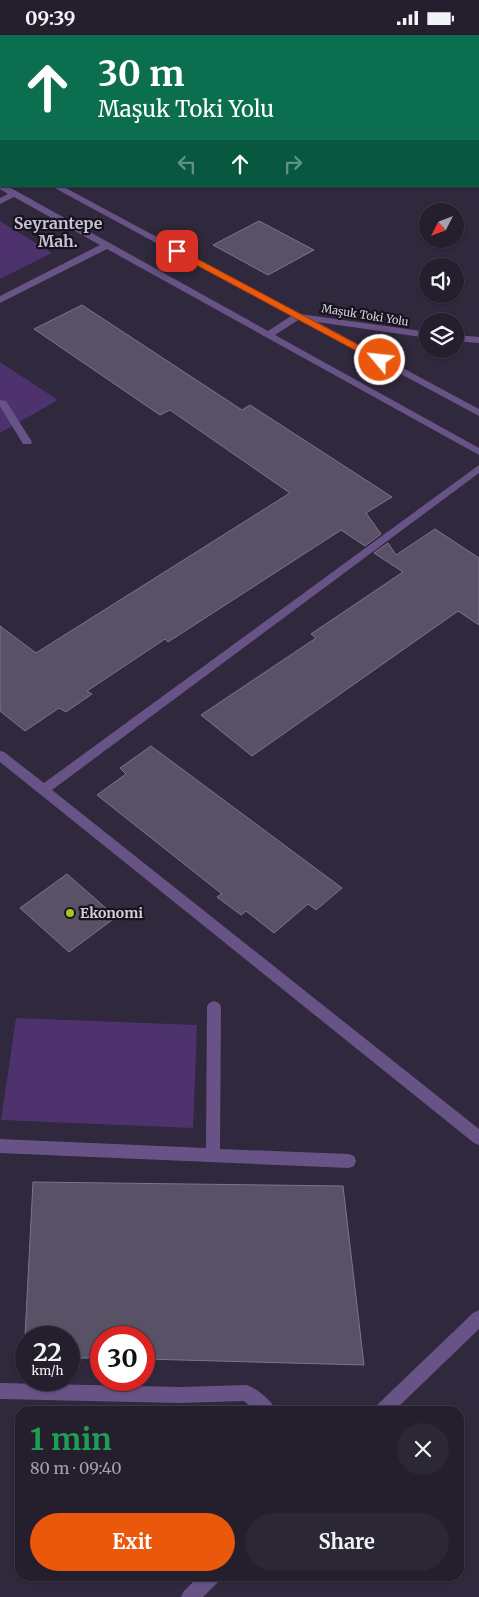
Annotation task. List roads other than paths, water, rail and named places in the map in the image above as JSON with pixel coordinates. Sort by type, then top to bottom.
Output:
[{"type":"street","points":[[2,187],[479,452]]},
{"type":"street","name":"Maşuk Toki Yolu","points":[[57,187],[298,315],[419,334]]},
{"type":"street","points":[[0,201],[15,194]]},
{"type":"street","points":[[0,300],[108,245]]},
{"type":"street","points":[[268,335],[298,315],[479,413]]},
{"type":"street","points":[[464,339],[479,341]]},
{"type":"street","points":[[0,403],[3,403],[27,442]]},
{"type":"street","points":[[43,790],[479,468]]},
{"type":"street","points":[[0,755],[479,1139]]},
{"type":"street","points":[[213,1155],[214,1007]]},
{"type":"street","points":[[0,1145],[349,1161]]},
{"type":"street","points":[[388,1406],[479,1318]]},
{"type":"street","points":[[0,1391],[180,1395],[247,1393],[262,1406]]},
{"type":"street","points":[[190,1597],[207,1581]]},
{"type":"place","name":"Ekonomi","points":[[70,913]]},
{"type":"district","name":"Seyrantepe Mah.","points":[[58,232]]}]
